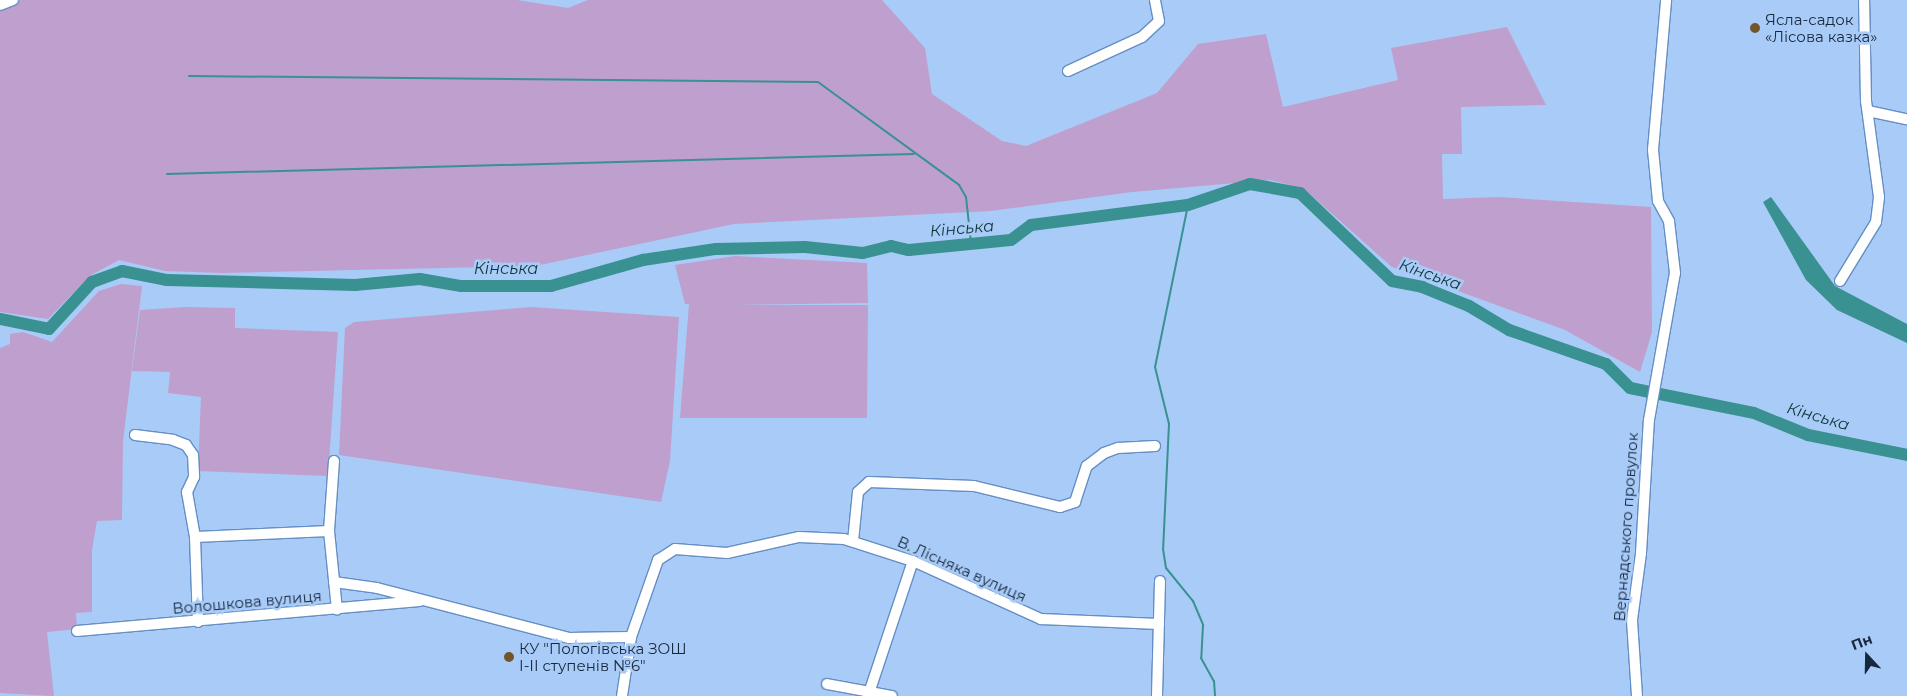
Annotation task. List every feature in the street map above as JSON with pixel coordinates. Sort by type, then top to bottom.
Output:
[{"type":"street","points":[[1,3],[13,0]]},
{"type":"street","points":[[1068,71],[1142,37],[1159,21],[1155,0]]},
{"type":"street","name":"Вернадського провулок","points":[[1638,696],[1632,620],[1641,553],[1650,406],[1676,273],[1669,221],[1658,201],[1653,150],[1666,0]]},
{"type":"street","points":[[1840,281],[1876,222],[1879,197],[1868,111],[1864,0]]},
{"type":"street","points":[[1868,111],[1907,119]]},
{"type":"street","points":[[135,435],[158,436],[191,449],[194,477],[187,492],[195,537],[198,622]]},
{"type":"street","points":[[853,541],[858,492],[870,482],[974,486],[1060,507],[1075,502],[1088,466],[1104,454],[1118,448],[1155,446]]},
{"type":"street","points":[[334,461],[329,531],[337,610]]},
{"type":"street","points":[[195,537],[329,531]]},
{"type":"street","name":"В. Лісняка вулиця","points":[[631,637],[658,560],[667,551],[727,553],[799,537],[853,541],[912,560],[1041,619],[1159,624]]},
{"type":"street","points":[[869,694],[912,560]]},
{"type":"street","name":"Волошкова вулиця","points":[[334,582],[569,638],[631,637]]},
{"type":"street","points":[[1157,696],[1160,582]]},
{"type":"street","name":"Волошкова вулиця","points":[[77,631],[337,610],[420,601]]},
{"type":"street","points":[[622,696],[631,637]]},
{"type":"street","points":[[827,684],[869,694],[892,696]]},
{"type":"shaded area","points":[[21,0],[517,0],[568,8],[588,0],[882,0],[925,48],[932,94],[1002,141],[1026,146],[1157,93],[1198,44],[1266,34],[1283,107],[1398,80],[1391,48],[1507,27],[1546,105],[1461,107],[1462,154],[1442,154],[1443,199],[1499,197],[1651,207],[1652,332],[1640,372],[1565,330],[1392,267],[1303,188],[1270,180],[1132,192],[991,211],[734,224],[535,266],[222,273],[165,271],[119,260],[91,275],[48,319],[0,312],[0,10]]},
{"type":"shaded area","points":[[1771,197],[1835,286],[1907,324],[1907,343],[1837,310],[1806,280],[1763,202]]},
{"type":"shaded area","points":[[735,256],[867,263],[868,303],[734,305],[868,305],[867,418],[680,418],[689,304],[685,304],[675,265]]},
{"type":"shaded area","points":[[121,284],[142,286],[123,441],[122,520],[97,521],[92,550],[92,612],[76,613],[77,629],[47,632],[54,696],[0,693],[0,348],[10,344],[10,334],[23,332],[52,342],[99,291]]},
{"type":"shaded area","points":[[185,307],[235,308],[235,328],[338,332],[328,476],[198,471],[201,397],[168,393],[170,372],[132,371],[140,310]]},
{"type":"shaded area","points":[[531,307],[679,317],[670,461],[661,502],[339,455],[345,328],[354,322]]},
{"type":"waterway","points":[[189,76],[818,82],[959,185],[966,197],[971,243]]},
{"type":"waterway","points":[[167,174],[914,154]]},
{"type":"waterway","name":"Кінська","points":[[0,319],[49,329],[92,282],[122,271],[167,280],[355,285],[420,279],[461,286],[551,286],[643,260],[716,249],[805,247],[863,253],[891,246],[909,250],[1011,240],[1031,225],[1188,205],[1250,184],[1300,193],[1392,281],[1422,287],[1469,306],[1509,330],[1606,364],[1630,388],[1754,413],[1808,435],[1907,455]]},
{"type":"waterway","points":[[1188,205],[1155,367],[1169,424],[1163,549],[1166,568],[1193,601],[1203,625],[1201,658],[1214,681],[1215,696]]},
{"type":"place","name":"Ясла-садок «Лісова казка»","points":[[1755,28]]},
{"type":"place","name":"КУ \"Пологівська ЗОШ І-ІІ ступенів №6\"","points":[[509,657]]}]
